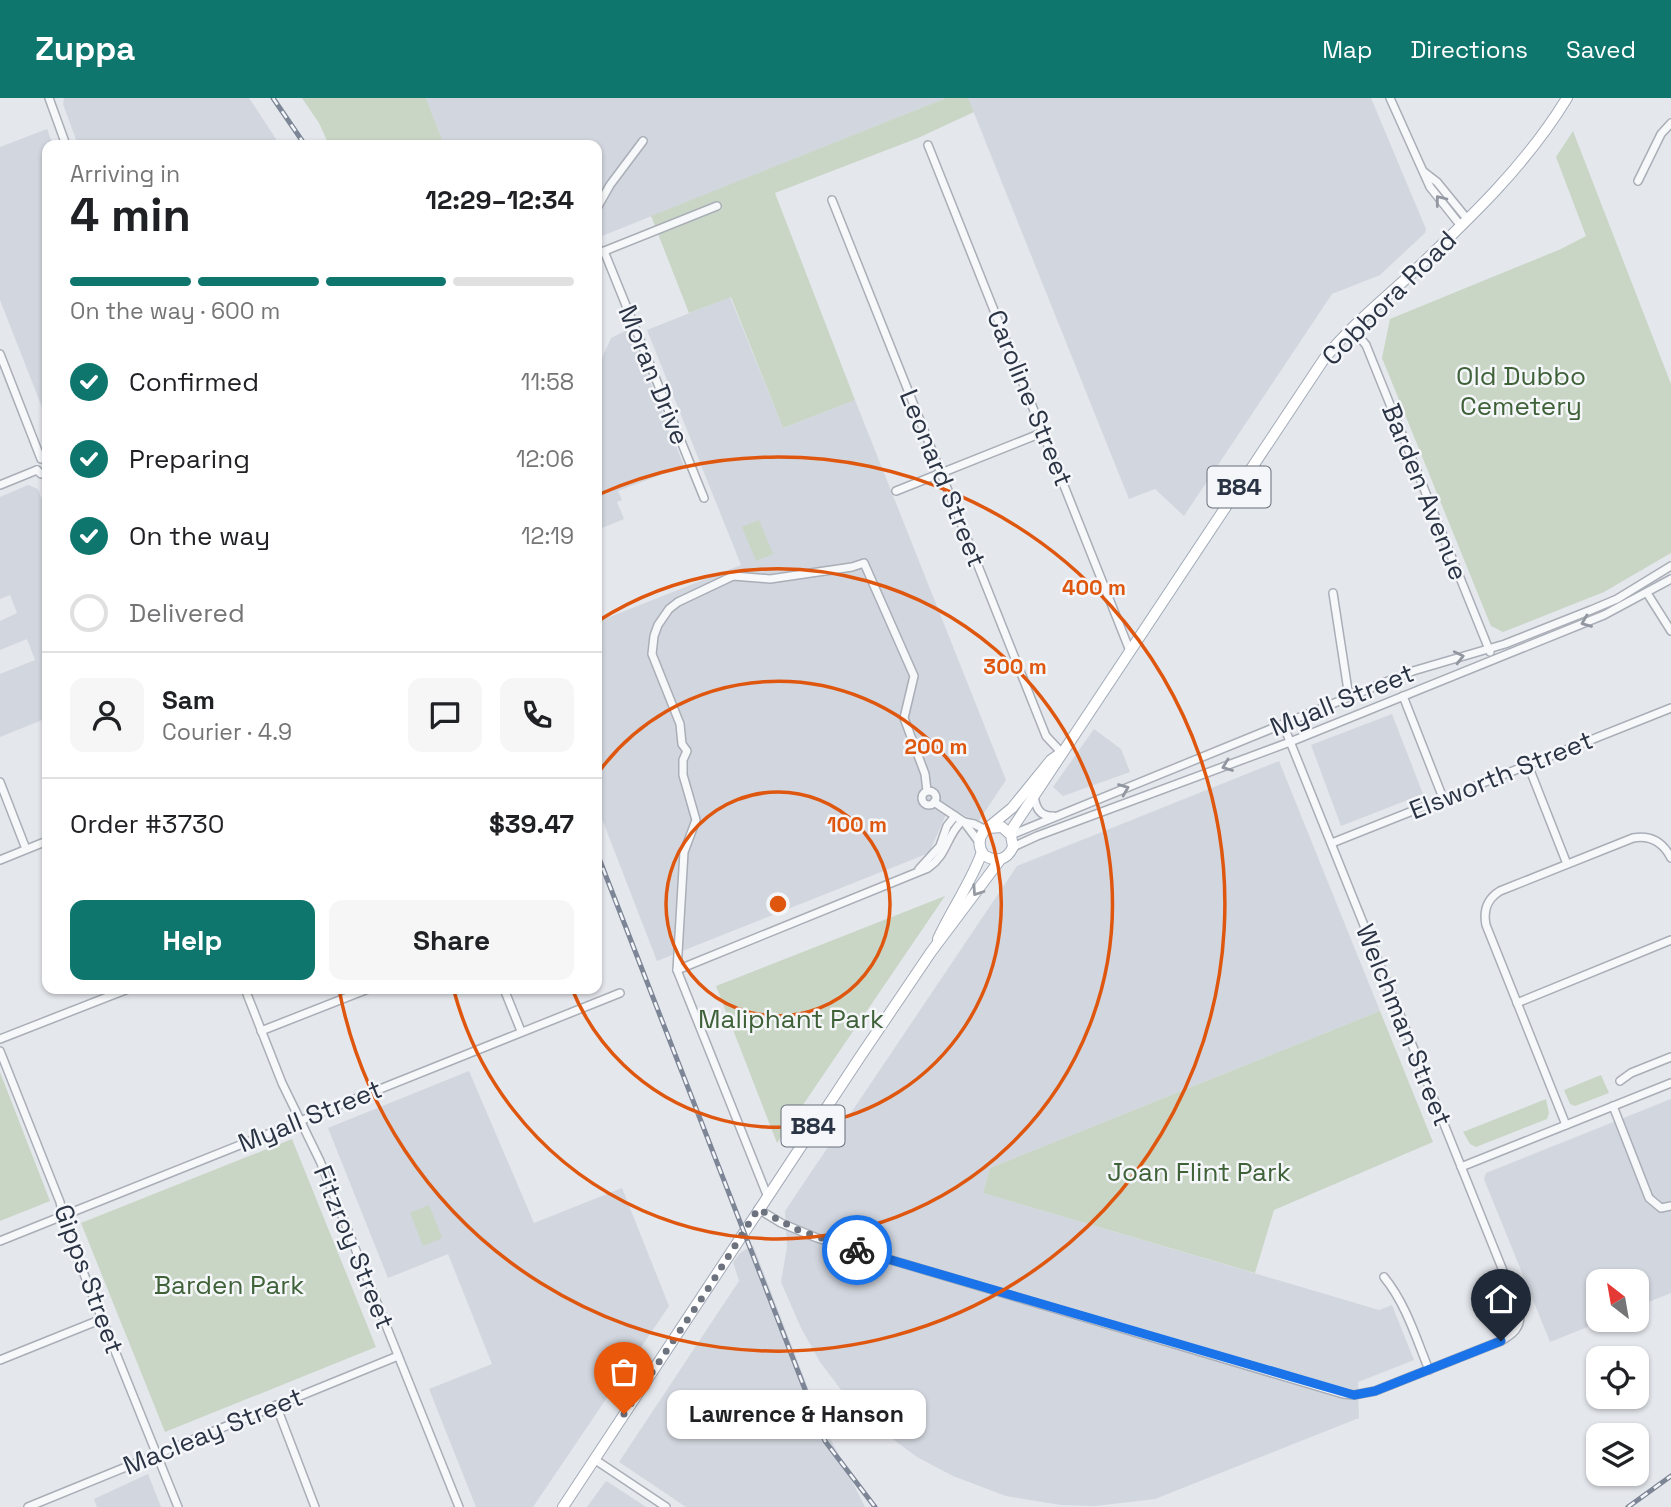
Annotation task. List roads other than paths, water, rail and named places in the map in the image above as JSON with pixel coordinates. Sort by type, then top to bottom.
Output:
[{"type":"main road","name":"Cobbora Road","points":[[1010,834],[1061,752],[1318,368],[1352,328],[1509,177],[1554,120],[1567,98]]},
{"type":"main road","name":"Cobbora Road","points":[[987,829],[1012,808],[1051,760],[1061,752]]},
{"type":"main road","points":[[987,829],[1002,827],[1010,834],[1013,847]]},
{"type":"main road","name":"B84","points":[[932,952],[950,912],[977,867],[987,829]]},
{"type":"main road","points":[[981,847],[990,859],[1000,860]]},
{"type":"main road","name":"B84","points":[[563,1507],[706,1292],[766,1195],[932,952],[1000,860],[1008,855],[1013,847]]},
{"type":"street","points":[[49,98],[64,140]]},
{"type":"street","points":[[1390,98],[1423,172],[1437,182],[1464,223]]},
{"type":"street","points":[[1638,181],[1661,134],[1671,124]]},
{"type":"street","points":[[602,199],[643,141]]},
{"type":"street","name":"Caroline Street","points":[[928,145],[1130,651]]},
{"type":"street","name":"Leonard Street","points":[[832,200],[1046,736],[1061,752]]},
{"type":"street","points":[[602,252],[717,206]]},
{"type":"street","name":"Moran Drive","points":[[602,254],[704,498]]},
{"type":"street","name":"Barden Avenue","points":[[1352,328],[1366,345],[1493,659]]},
{"type":"street","points":[[0,354],[42,454]]},
{"type":"street","points":[[896,491],[1044,432]]},
{"type":"street","points":[[37,470],[36,465],[42,460]]},
{"type":"street","points":[[0,485],[37,470],[42,472]]},
{"type":"street","points":[[766,1195],[677,970],[684,852],[696,820],[683,775],[683,760],[687,751],[682,744],[681,727],[652,654],[653,636],[658,625],[678,603],[733,576],[769,579],[864,563],[914,676],[904,718],[925,774],[927,791],[922,795],[923,802],[930,805],[934,802],[963,822],[981,847]]},
{"type":"street","name":"Myall Street","points":[[1010,834],[1433,664],[1489,650],[1617,599],[1671,566]]},
{"type":"street","name":"Myall Street","points":[[1013,847],[1290,742],[1604,615],[1671,579]]},
{"type":"street","points":[[1333,593],[1349,697]]},
{"type":"street","points":[[1647,593],[1671,631]]},
{"type":"street","points":[[1403,696],[1443,798]]},
{"type":"street","name":"Elsworth Street","points":[[1332,844],[1671,708]]},
{"type":"street","name":"Welchman Street","points":[[1283,724],[1520,1313],[1519,1327],[1513,1334],[1429,1370]]},
{"type":"street","points":[[1528,765],[1567,864]]},
{"type":"street","points":[[0,782],[26,849]]},
{"type":"street","points":[[1034,794],[1037,809],[1042,814],[1060,815]]},
{"type":"street","points":[[916,872],[940,846],[947,826],[955,816]]},
{"type":"street","points":[[677,970],[928,868],[940,858],[954,829],[963,822],[987,829]]},
{"type":"street","points":[[1566,1125],[1486,925],[1485,909],[1493,896],[1500,891],[1633,838],[1644,836],[1662,845],[1671,858]]},
{"type":"street","points":[[0,860],[42,843]]},
{"type":"street","points":[[1517,1003],[1671,940]]},
{"type":"street","name":"Myall Street","points":[[0,1241],[620,993]]},
{"type":"street","points":[[0,1040],[115,994]]},
{"type":"street","name":"Fitzroy Street","points":[[247,994],[320,1161],[459,1507]]},
{"type":"street","points":[[261,1031],[356,994]]},
{"type":"street","points":[[506,994],[521,1031]]},
{"type":"street","name":"Gipps Street","points":[[0,1051],[60,1202],[65,1227],[178,1507]]},
{"type":"street","points":[[1620,1081],[1631,1073],[1671,1057]]},
{"type":"street","points":[[1461,1167],[1671,1083]]},
{"type":"street","points":[[1613,1107],[1649,1198],[1661,1208],[1671,1206]]},
{"type":"street","points":[[758,1209],[781,1223],[817,1238],[1343,1394],[1364,1394],[1429,1370],[1403,1304],[1384,1277]]},
{"type":"street","points":[[0,1360],[102,1320]]},
{"type":"street","name":"Macleay Street","points":[[28,1507],[398,1356]]},
{"type":"street","points":[[276,1405],[316,1507]]},
{"type":"street","points":[[594,1459],[666,1507]]},
{"type":"railway","points":[[273,98],[302,140]]},
{"type":"railway","points":[[602,866],[825,1441],[875,1507]]},
{"type":"railway","points":[[1628,1507],[1671,1476]]},
{"type":"place","name":"Lawrence & Hanson","points":[[624,1414]]},
{"type":"park label","name":"Old Dubbo Cemetery","points":[[1521,391]]},
{"type":"park label","name":"Maliphant Park","points":[[791,1019]]},
{"type":"park label","name":"Joan Flint Park","points":[[1199,1172]]},
{"type":"park label","name":"Barden Park","points":[[229,1285]]}]
